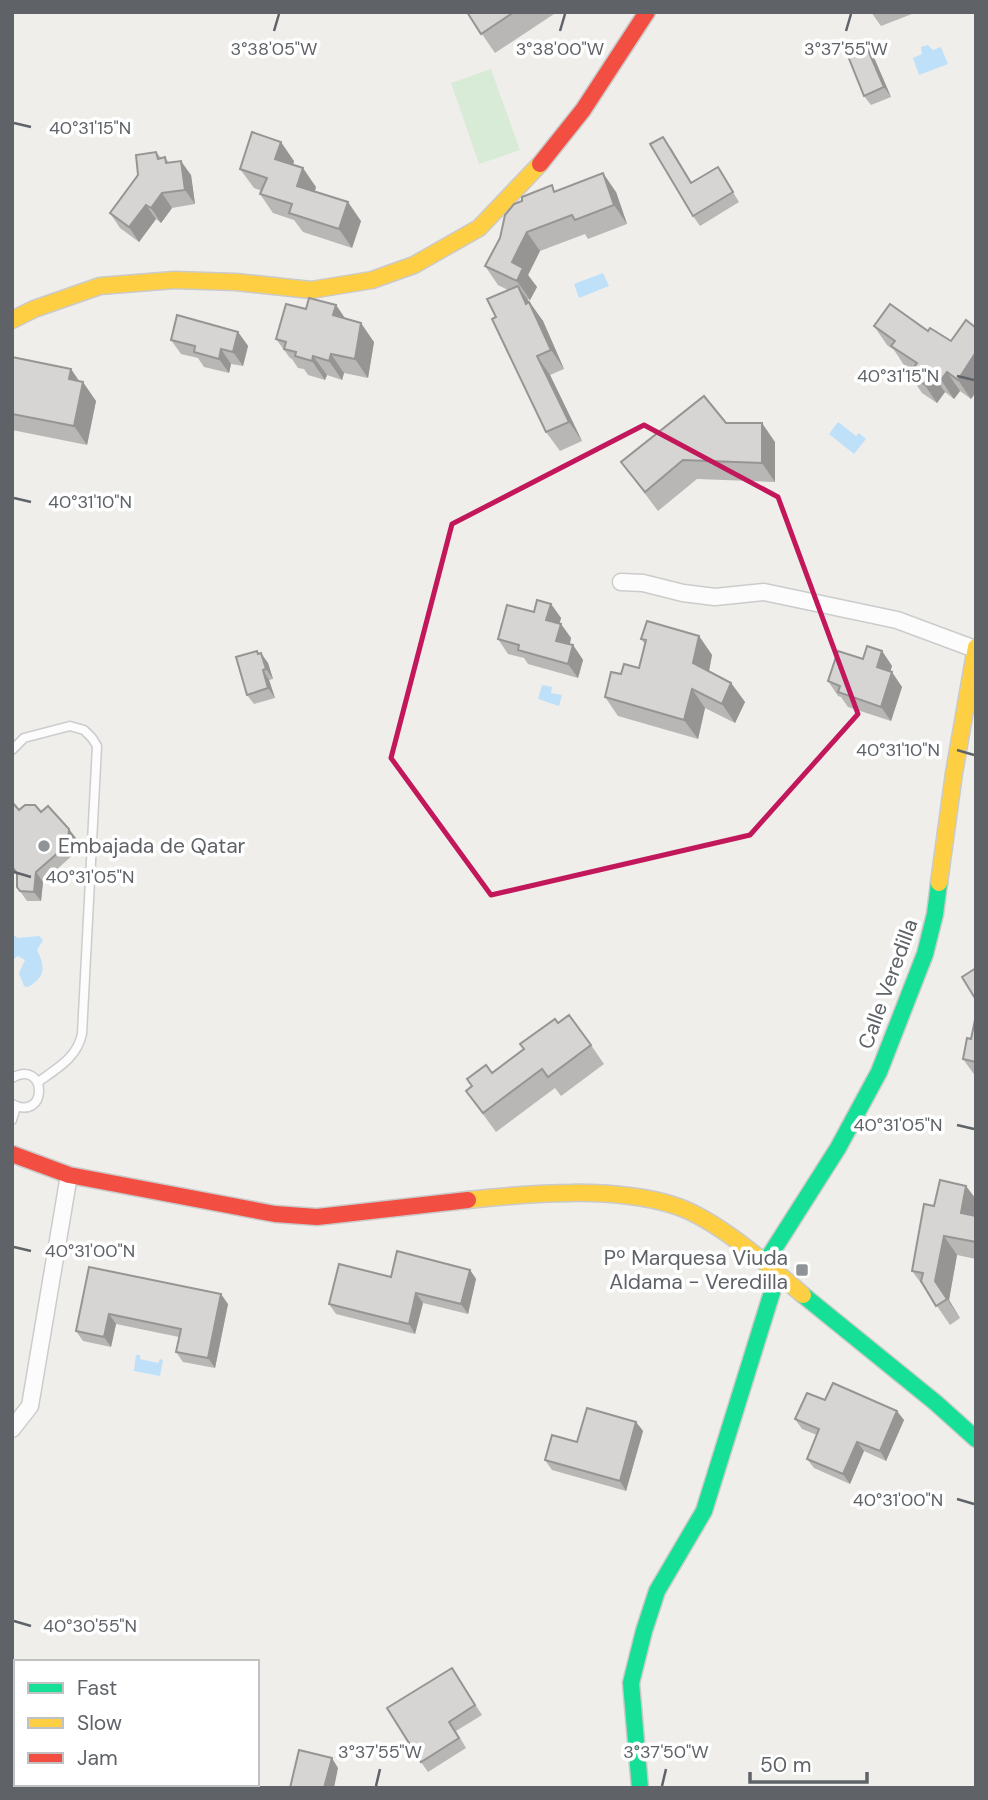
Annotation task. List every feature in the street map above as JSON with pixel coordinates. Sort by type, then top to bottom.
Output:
[{"type":"street","points":[[12,320],[34,309],[100,286],[174,280],[236,282],[312,290],[372,281],[414,265],[480,228],[531,176],[583,110],[647,12]]},
{"type":"street","name":"Calle Veredilla","points":[[621,582],[643,583],[683,593],[715,597],[764,592],[897,620],[975,648],[954,773],[935,914],[925,954],[873,1083],[838,1147],[765,1263]]},
{"type":"street","points":[[12,1154],[69,1175],[275,1214],[317,1217],[506,1196],[589,1194],[632,1197],[677,1206],[709,1222],[778,1273],[976,1439]]},
{"type":"street","points":[[12,1429],[30,1406],[69,1175]]},
{"type":"street","points":[[640,1788],[631,1683],[644,1631],[657,1591],[704,1511],[778,1273]]},
{"type":"lane","points":[[12,750],[24,738],[69,726],[84,730],[97,746],[80,1044],[70,1059],[38,1082]]},
{"type":"lane","points":[[12,1120],[14,1106],[30,1107],[39,1096],[38,1082],[28,1074],[13,1075]]},
{"type":"highlighted area","points":[[644,425],[778,497],[858,714],[750,835],[491,895],[391,758],[452,524]]},
{"type":"green space","points":[[491,69],[520,150],[479,164],[451,83]]},
{"type":"water","points":[[928,45],[933,50],[941,47],[948,64],[919,75],[913,58],[922,54],[921,47]]},
{"type":"water","points":[[603,273],[609,286],[579,298],[574,284]]},
{"type":"water","points":[[838,422],[856,436],[859,433],[866,439],[854,454],[829,434]]},
{"type":"water","points":[[542,685],[552,687],[551,693],[562,695],[559,706],[538,699]]},
{"type":"water","points":[[12,934],[18,938],[39,936],[43,940],[37,950],[43,967],[41,976],[28,987],[24,986],[19,973],[25,960],[18,956],[12,960]]},
{"type":"water","points":[[136,1355],[140,1355],[140,1359],[158,1363],[160,1359],[163,1360],[160,1376],[134,1371]]},
{"type":"building","points":[[467,12],[514,12],[481,34]]},
{"type":"building","points":[[865,43],[884,87],[864,96],[846,51]]},
{"type":"building","points":[[252,132],[281,142],[275,159],[303,168],[297,186],[348,202],[339,229],[289,213],[292,204],[260,194],[267,178],[240,169]]},
{"type":"building","points":[[663,137],[691,183],[718,167],[733,192],[693,216],[650,144]]},
{"type":"building","points":[[156,152],[158,159],[165,157],[166,163],[181,161],[185,190],[162,193],[151,208],[146,205],[129,227],[110,213],[138,175],[136,155]]},
{"type":"building","points":[[603,173],[614,205],[575,220],[572,215],[527,232],[512,262],[523,268],[517,281],[485,266],[500,238],[505,215],[514,204],[522,201],[522,197],[552,185],[554,192]]},
{"type":"building","points":[[518,286],[526,304],[529,302],[551,350],[537,356],[569,422],[546,432],[492,319],[496,317],[487,299]]},
{"type":"building","points":[[309,298],[336,305],[333,315],[361,323],[355,359],[331,354],[329,361],[313,356],[312,361],[295,356],[296,352],[284,349],[286,342],[276,339],[286,304],[306,309]]},
{"type":"building","points":[[890,304],[928,331],[930,328],[951,341],[966,320],[976,328],[976,352],[958,380],[947,372],[941,380],[931,373],[924,384],[909,374],[917,363],[891,346],[895,341],[874,326]]},
{"type":"building","points":[[177,315],[238,332],[233,352],[221,349],[219,359],[194,352],[195,346],[171,340]]},
{"type":"building","points":[[12,357],[71,369],[69,379],[83,382],[74,426],[12,414]]},
{"type":"building","points":[[704,396],[726,423],[762,423],[762,463],[683,460],[645,492],[621,462]]},
{"type":"building","points":[[537,600],[551,604],[546,620],[561,624],[556,641],[573,645],[568,664],[518,650],[519,645],[498,639],[507,605],[534,612]]},
{"type":"building","points":[[647,621],[699,636],[693,663],[731,683],[722,704],[692,689],[684,720],[605,697],[611,672],[621,674],[624,664],[639,668],[646,640],[641,639]]},
{"type":"building","points":[[867,646],[882,651],[877,667],[892,672],[881,707],[838,692],[840,686],[828,681],[838,651],[863,659]]},
{"type":"building","points":[[257,651],[258,654],[261,653],[266,669],[263,670],[268,688],[247,695],[236,657]]},
{"type":"building","name":"Embajada de Qatar","points":[[12,802],[19,810],[25,805],[35,805],[41,812],[48,806],[69,829],[68,844],[36,872],[34,892],[20,891],[17,887],[17,873],[12,867]]},
{"type":"building","points":[[976,968],[976,1000],[962,977]]},
{"type":"building","points":[[569,1015],[591,1045],[548,1077],[542,1069],[483,1113],[466,1091],[472,1086],[467,1079],[486,1065],[492,1073],[524,1049],[520,1044],[555,1019],[558,1023]]},
{"type":"building","points":[[976,1015],[976,1062],[963,1059],[967,1038],[971,1039]]},
{"type":"building","points":[[940,1180],[966,1186],[961,1213],[976,1216],[976,1242],[944,1236],[935,1281],[947,1299],[936,1306],[921,1281],[923,1273],[912,1271],[924,1204],[934,1206]]},
{"type":"building","points":[[397,1251],[470,1270],[461,1304],[416,1293],[409,1324],[329,1304],[339,1264],[391,1277]]},
{"type":"building","points":[[89,1267],[221,1294],[208,1358],[176,1352],[181,1329],[109,1314],[104,1337],[76,1331]]},
{"type":"building","points":[[833,1383],[897,1411],[880,1451],[857,1442],[843,1474],[807,1459],[819,1429],[795,1419],[807,1393],[825,1400]]},
{"type":"building","points":[[587,1408],[636,1422],[620,1481],[545,1460],[552,1435],[577,1442]]},
{"type":"building","points":[[452,1668],[475,1705],[449,1722],[459,1738],[421,1762],[387,1708]]},
{"type":"building","points":[[299,1750],[332,1758],[324,1788],[290,1788]]},
{"type":"traffic: fast","points":[[765,1263],[838,1148],[879,1072],[925,954],[939,883]]},
{"type":"traffic: fast","points":[[640,1788],[631,1683],[644,1631],[657,1591],[704,1511],[778,1273]]},
{"type":"traffic: fast","points":[[803,1295],[976,1439]]},
{"type":"traffic: slow","points":[[12,320],[34,309],[100,286],[174,280],[236,282],[311,290],[372,280],[414,265],[479,228],[540,164]]},
{"type":"traffic: slow","points":[[939,883],[954,773],[976,647]]},
{"type":"traffic: slow","points":[[468,1200],[519,1195],[600,1193],[676,1206],[726,1233],[803,1295]]},
{"type":"traffic: jam","points":[[540,164],[583,110],[647,12]]},
{"type":"traffic: jam","points":[[12,1154],[69,1175],[275,1214],[317,1217],[468,1200]]},
{"type":"place","name":"Embajada de Qatar","points":[[44,846]]},
{"type":"place","name":"Pº Marquesa Viuda Aldama - Veredilla","points":[[802,1270]]}]
